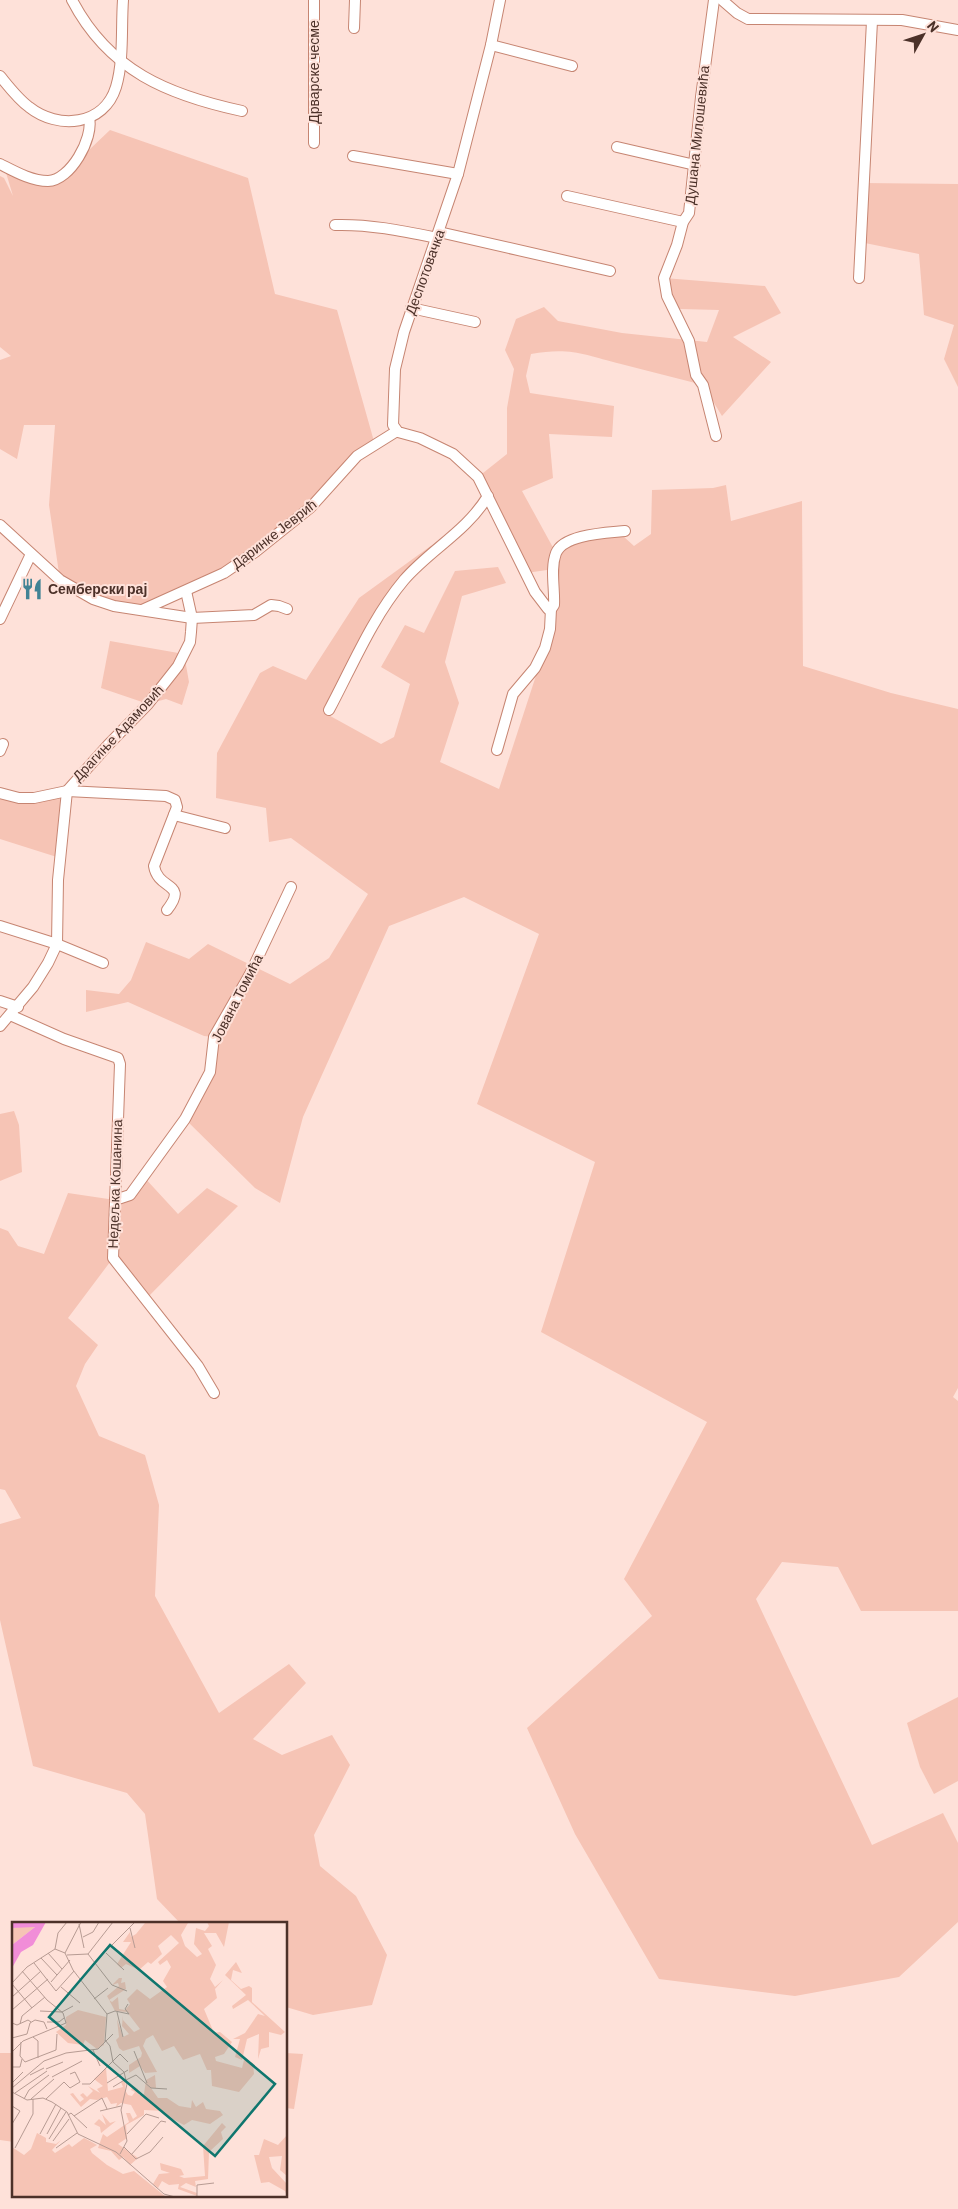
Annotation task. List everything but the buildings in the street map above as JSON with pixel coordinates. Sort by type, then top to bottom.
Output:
[{"type":"street","points":[[72,0],[88,26],[120,62],[149,80],[183,96],[242,111]]},
{"type":"street","points":[[0,76],[28,107],[59,121],[79,121],[90,118],[100,112],[109,104],[115,89],[120,62],[123,0]]},
{"type":"street","name":"Дрварске чесме","points":[[314,0],[314,143]]},
{"type":"street","points":[[354,28],[355,0]]},
{"type":"street","name":"Деспотовачка","points":[[397,431],[393,425],[395,369],[411,308],[458,174],[500,0]]},
{"type":"street","name":"Душана Милошевића","points":[[714,0],[701,97],[689,213],[683,222],[677,245],[664,278],[667,296],[689,341],[696,375],[703,385],[716,436]]},
{"type":"street","points":[[722,0],[737,13],[748,19],[902,20],[958,30]]},
{"type":"street","points":[[859,278],[872,20]]},
{"type":"street","points":[[490,45],[572,66]]},
{"type":"street","points":[[0,164],[35,178],[49,181],[56,180],[69,169],[82,150],[91,131],[90,118]]},
{"type":"street","points":[[617,147],[695,165]]},
{"type":"street","points":[[353,156],[458,174]]},
{"type":"street","points":[[567,196],[683,222]]},
{"type":"street","points":[[335,225],[351,224],[438,235],[610,271]]},
{"type":"street","points":[[411,308],[475,322]]},
{"type":"street","points":[[397,431],[420,438],[453,454],[478,477],[535,592],[546,607],[551,609]]},
{"type":"street","name":"Даринке Јеврић","points":[[141,611],[224,573],[255,552],[312,507],[357,456],[397,431]]},
{"type":"street","points":[[329,710],[374,625],[393,595],[431,554],[477,514],[488,496]]},
{"type":"street","points":[[0,525],[60,580],[93,599],[114,606],[192,618],[248,616],[271,606],[287,609]]},
{"type":"street","points":[[496,750],[513,694],[535,668],[545,648],[550,629],[551,609],[554,605],[556,553],[563,544],[597,533],[625,532]]},
{"type":"street","points":[[0,619],[31,554]]},
{"type":"street","name":"Драгиње Адамовић","points":[[0,1026],[18,1006],[43,971],[57,944],[58,880],[67,791],[108,744],[148,704],[178,666],[190,642],[192,618],[186,591]]},
{"type":"street","points":[[0,793],[19,798],[34,798],[67,791],[166,796],[176,803],[174,815],[154,866],[158,878],[172,888],[176,894],[175,900],[166,910]]},
{"type":"street","points":[[174,815],[225,828]]},
{"type":"street","name":"Јована Томића","points":[[115,1200],[130,1195],[185,1119],[210,1072],[214,1037],[250,974],[292,887]]},
{"type":"street","points":[[0,926],[57,944],[104,963]]},
{"type":"street","points":[[0,1001],[18,1006]]},
{"type":"street","name":"Недељка Кошанина","points":[[10,1015],[64,1039],[118,1058],[120,1064],[113,1258],[198,1366],[214,1394]]},
{"type":"shaded area","points":[[110,130],[248,178],[275,294],[337,310],[375,445],[347,467],[255,552],[141,611],[114,606],[60,580],[49,505],[55,425],[24,425],[17,459],[0,449],[0,360],[11,356],[0,347],[0,176],[4,178],[13,196],[4,166],[43,180],[69,169]]},
{"type":"shaded area","points":[[863,183],[958,184],[958,387],[944,359],[954,325],[924,315],[919,254],[860,242]]},
{"type":"shaded area","points":[[664,278],[765,286],[781,313],[733,337],[771,362],[722,416],[703,385],[577,353],[557,351],[531,354],[526,376],[530,393],[614,406],[612,437],[549,434],[553,478],[522,491],[556,553],[571,540],[623,536],[634,546],[651,534],[652,490],[713,488],[726,485],[731,521],[802,501],[803,666],[891,693],[958,709],[958,1388],[953,1397],[958,1401],[958,1611],[861,1611],[838,1567],[782,1562],[756,1599],[872,1845],[943,1813],[958,1843],[958,1922],[899,1977],[795,1996],[659,1979],[575,1834],[527,1728],[652,1616],[624,1579],[707,1422],[541,1332],[595,1162],[477,1104],[539,934],[464,897],[389,926],[303,1117],[280,1203],[255,1188],[185,1119],[210,1072],[214,1037],[204,1036],[128,1002],[86,1012],[86,990],[119,994],[131,980],[146,942],[189,959],[208,944],[290,984],[329,958],[368,894],[291,838],[269,842],[266,808],[216,798],[217,753],[260,673],[273,666],[306,680],[359,598],[432,545],[384,614],[323,712],[381,744],[394,737],[410,684],[381,667],[405,625],[424,633],[455,571],[498,567],[506,583],[462,596],[445,662],[459,703],[440,762],[499,789],[545,648],[554,569],[526,573],[478,477],[507,454],[507,408],[514,369],[505,350],[516,319],[544,307],[558,321],[622,333],[707,342],[719,310],[680,309],[667,296]]},
{"type":"shaded area","points":[[110,641],[184,654],[189,682],[182,705],[166,699],[148,704],[101,688]]},
{"type":"shaded area","points":[[67,791],[60,858],[0,839],[0,797],[19,798]]},
{"type":"shaded area","points":[[14,1111],[19,1125],[22,1172],[0,1181],[0,1114]]},
{"type":"shaded area","points":[[143,1176],[178,1214],[207,1188],[238,1206],[143,1302],[113,1258],[68,1318],[98,1345],[85,1364],[76,1386],[99,1436],[145,1455],[159,1505],[155,1596],[219,1713],[289,1664],[306,1683],[253,1739],[282,1755],[332,1735],[350,1765],[314,1835],[320,1866],[356,1896],[387,1955],[372,2005],[313,2015],[288,2008],[288,1922],[179,1922],[157,1899],[145,1814],[127,1793],[33,1766],[0,1620],[0,1524],[21,1518],[5,1490],[0,1489],[0,1228],[8,1231],[18,1246],[44,1254],[68,1193],[115,1200],[125,1198]]},
{"type":"shaded area","points":[[958,1697],[958,1781],[934,1794],[920,1767],[907,1723]]},
{"type":"shaded area","points":[[0,2053],[12,2053],[12,2142],[0,2140]]},
{"type":"shaded area","points":[[288,2053],[303,2054],[294,2109],[288,2108]]},
{"type":"place","name":"Семберски рај","points":[[32,589]]}]
